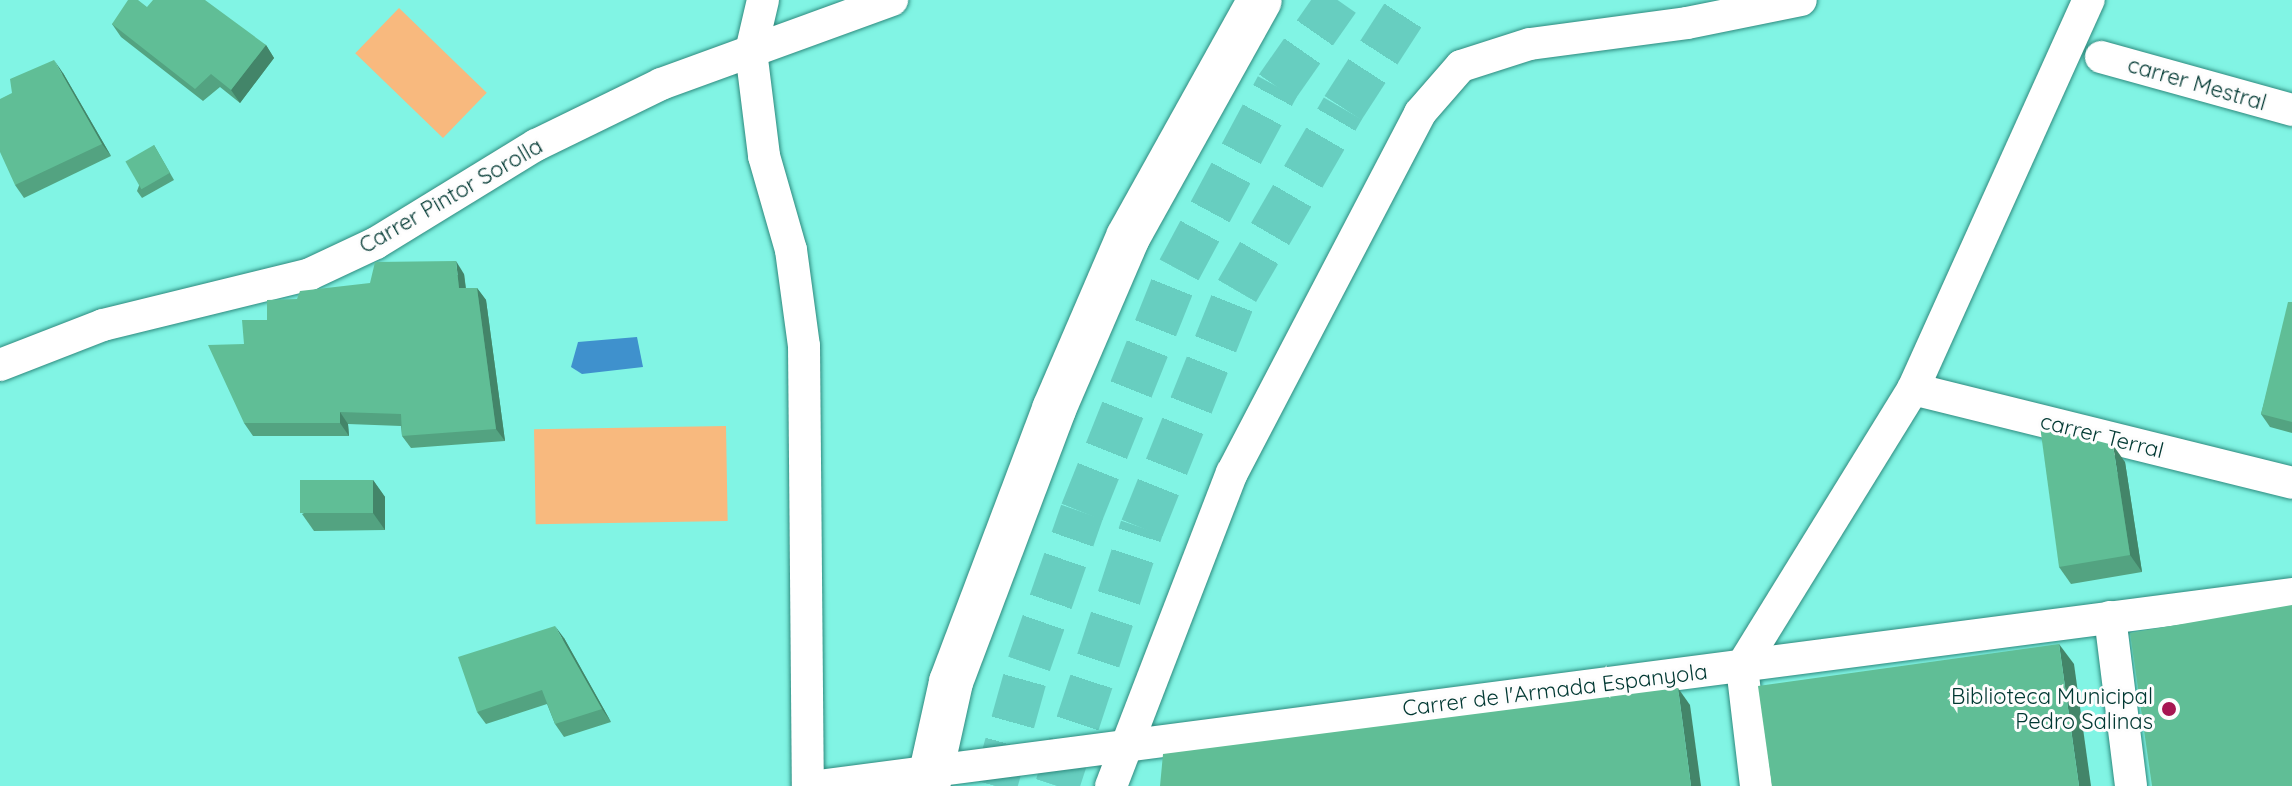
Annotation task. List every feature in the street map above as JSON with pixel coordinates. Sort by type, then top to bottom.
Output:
[{"type":"highway","points":[[928,779],[951,682],[994,561],[1109,280],[1260,0]]},
{"type":"street","points":[[763,0],[751,51],[764,156],[791,250],[804,346],[808,786]]},
{"type":"street","name":"Carrer Pintor Sorolla","points":[[0,365],[103,325],[310,274],[376,243],[536,145],[661,84],[892,0]]},
{"type":"street","points":[[1111,786],[1232,473],[1420,113],[1461,66],[1530,44],[1687,23],[1801,0]]},
{"type":"street","points":[[1756,786],[1742,666],[1913,389],[2089,0]]},
{"type":"street","name":"carrer Mestral","points":[[2101,57],[2292,110]]},
{"type":"street","name":"carrer Terral","points":[[1913,389],[2292,483]]},
{"type":"street","name":"Carrer de l'Armada Espanyola","points":[[818,786],[928,779],[1124,746],[2292,594]]},
{"type":"street","points":[[2110,617],[2131,786]]},
{"type":"shaded area","points":[[399,8],[487,93],[443,138],[355,53]]},
{"type":"shaded area","points":[[726,426],[728,521],[536,524],[534,429]]},
{"type":"water","points":[[637,337],[643,367],[582,374],[571,367],[578,342]]},
{"type":"building","points":[[128,0],[138,0],[147,7],[153,0],[205,0],[266,45],[231,90],[211,74],[195,89],[112,24]]},
{"type":"building","points":[[54,60],[102,144],[15,185],[0,152],[0,99],[12,93],[10,79]]},
{"type":"building","points":[[154,145],[170,173],[141,189],[125,162]]},
{"type":"building","points":[[456,261],[459,288],[477,288],[496,429],[402,436],[401,414],[340,412],[340,423],[244,423],[208,345],[244,344],[242,320],[267,320],[267,300],[297,299],[300,291],[370,283],[375,262]]},
{"type":"building","points":[[2288,302],[2292,302],[2292,422],[2261,414]]},
{"type":"building","points":[[2040,426],[2113,445],[2130,555],[2059,567]]},
{"type":"building","points":[[300,480],[373,480],[373,513],[300,513]]},
{"type":"building","points":[[2292,605],[2292,786],[2152,786],[2130,633]]},
{"type":"building","points":[[555,626],[602,709],[555,724],[542,690],[477,712],[458,657]]},
{"type":"building","points":[[2059,644],[2079,786],[1772,786],[1758,686]]},
{"type":"building","points":[[1678,688],[1691,786],[1160,786],[1163,754]]},
{"type":"tunnel","points":[[995,786],[1029,664],[1082,512],[1179,270],[1277,87],[1338,0]]},
{"type":"tunnel","points":[[1057,786],[1142,528],[1237,291],[1343,108],[1413,0]]},
{"type":"place","name":"Biblioteca Municipal Pedro Salinas","points":[[2169,709]]}]
